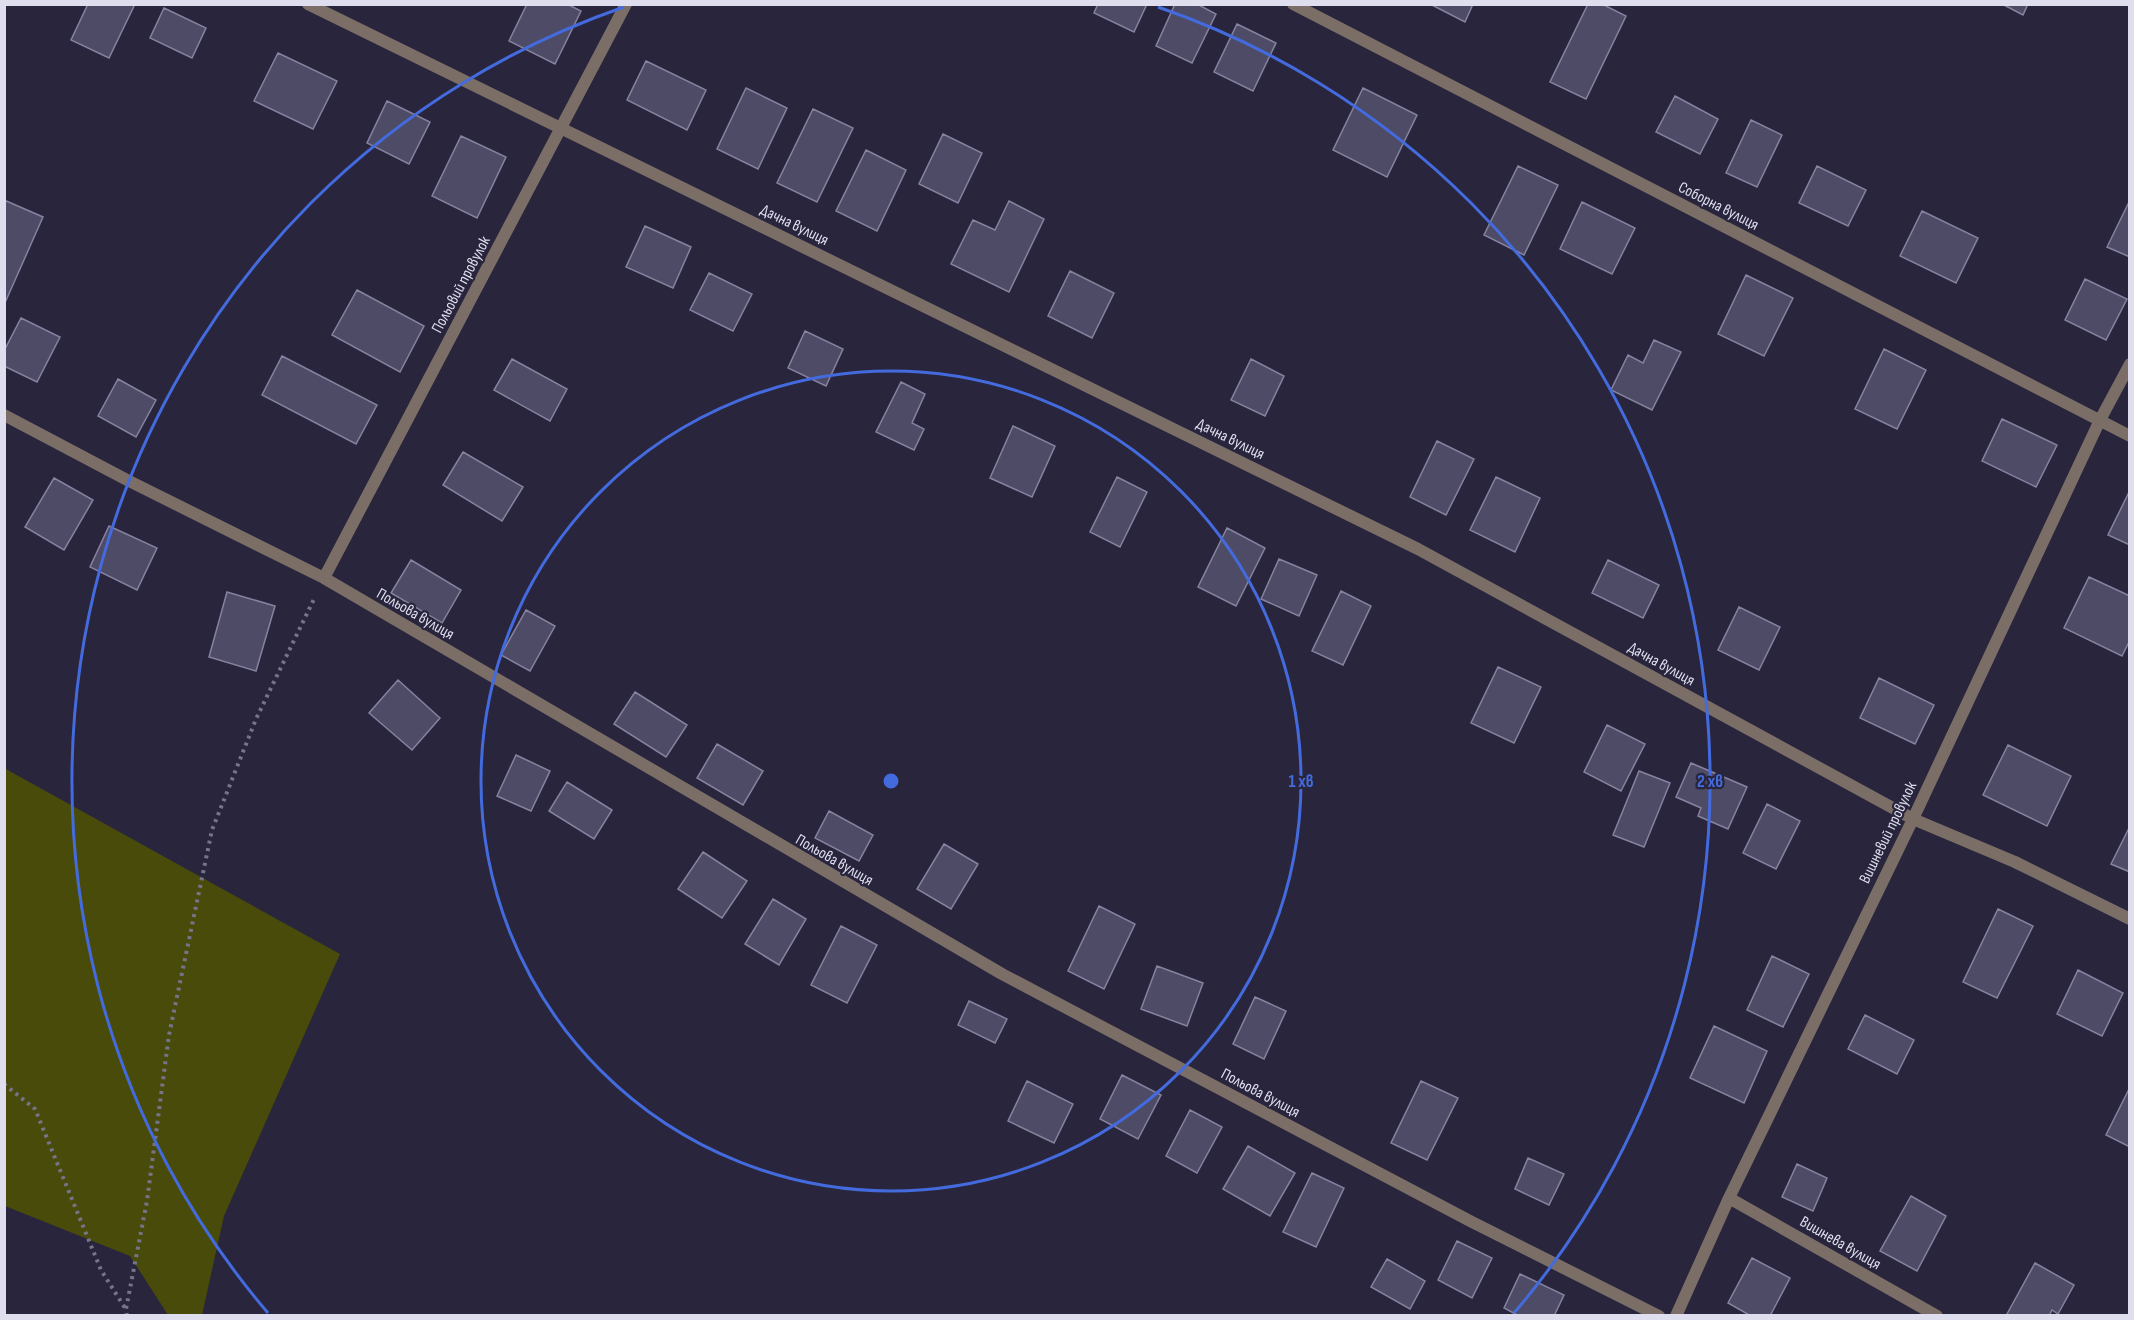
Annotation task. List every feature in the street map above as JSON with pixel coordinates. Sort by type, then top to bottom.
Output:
[{"type":"street","name":"Дачна вулиця","points":[[308,4],[1418,549],[1913,819],[2015,862],[2130,919]]},
{"type":"street","name":"Польовий провулок","points":[[324,578],[626,4]]},
{"type":"street","name":"Соборна вулиця","points":[[1293,4],[2130,436]]},
{"type":"street","name":"Вишневий провулок","points":[[1676,1316],[1729,1198],[1913,819],[2100,420],[2130,364]]},
{"type":"street","name":"Польова вулиця","points":[[4,415],[129,481],[324,578],[1002,974],[1472,1222],[1659,1316]]},
{"type":"street","name":"Вишнева вулиця","points":[[1729,1198],[1937,1316]]},
{"type":"path","points":[[127,1316],[126,1309],[147,1201],[169,1035],[212,830],[256,719],[324,578]]},
{"type":"path","points":[[4,1084],[35,1109],[101,1270],[126,1309]]},
{"type":"shaded area","points":[[4,768],[340,954],[224,1216],[202,1315],[168,1315],[130,1256],[5,1206]]},
{"type":"building","points":[[88,4],[135,4],[109,58],[71,40]]},
{"type":"building","points":[[527,4],[567,4],[581,11],[555,64],[509,41]]},
{"type":"building","points":[[1098,4],[1147,4],[1134,32],[1094,13]]},
{"type":"building","points":[[1175,4],[1197,4],[1216,14],[1192,63],[1156,46]]},
{"type":"building","points":[[1430,4],[1473,4],[1465,22]]},
{"type":"building","points":[[1588,4],[1602,4],[1626,16],[1586,99],[1550,82]]},
{"type":"building","points":[[2002,4],[2028,4],[2023,15]]},
{"type":"building","points":[[164,8],[206,28],[192,58],[150,38]]},
{"type":"building","points":[[1237,24],[1276,43],[1253,91],[1214,72]]},
{"type":"building","points":[[278,53],[337,81],[313,129],[254,101]]},
{"type":"building","points":[[646,61],[706,90],[687,130],[627,100]]},
{"type":"building","points":[[746,88],[787,108],[758,169],[717,149]]},
{"type":"building","points":[[1363,88],[1417,115],[1387,177],[1333,150]]},
{"type":"building","points":[[1675,96],[1718,119],[1700,154],[1656,132]]},
{"type":"building","points":[[387,101],[430,122],[409,164],[367,143]]},
{"type":"building","points":[[813,109],[853,128],[817,202],[777,183]]},
{"type":"building","points":[[1751,120],[1782,135],[1757,187],[1726,173]]},
{"type":"building","points":[[943,134],[982,153],[958,203],[919,184]]},
{"type":"building","points":[[461,136],[506,157],[477,218],[432,196]]},
{"type":"building","points":[[866,150],[906,170],[877,231],[836,211]]},
{"type":"building","points":[[1518,166],[1558,185],[1524,255],[1484,235]]},
{"type":"building","points":[[1817,166],[1866,190],[1848,226],[1799,203]]},
{"type":"building","points":[[4,200],[43,217],[4,305]]},
{"type":"building","points":[[2130,200],[2130,257],[2107,247]]},
{"type":"building","points":[[1009,201],[1044,219],[1009,292],[951,264],[973,220],[995,230]]},
{"type":"building","points":[[1582,202],[1635,228],[1612,274],[1560,249]]},
{"type":"building","points":[[1922,211],[1978,238],[1956,283],[1900,256]]},
{"type":"building","points":[[645,226],[691,247],[673,288],[626,267]]},
{"type":"building","points":[[1070,271],[1114,293],[1092,338],[1048,316]]},
{"type":"building","points":[[709,273],[752,294],[733,331],[690,310]]},
{"type":"building","points":[[1746,275],[1793,298],[1764,356],[1718,334]]},
{"type":"building","points":[[2085,279],[2127,299],[2106,340],[2065,320]]},
{"type":"building","points":[[357,290],[424,326],[400,372],[332,335]]},
{"type":"building","points":[[21,318],[60,337],[37,382],[4,366],[4,351]]},
{"type":"building","points":[[805,331],[843,349],[826,386],[788,368]]},
{"type":"building","points":[[1654,340],[1681,352],[1652,410],[1611,390],[1628,355],[1643,363]]},
{"type":"building","points":[[1884,349],[1926,370],[1897,429],[1855,409]]},
{"type":"building","points":[[282,356],[377,405],[356,444],[262,395]]},
{"type":"building","points":[[512,359],[567,389],[550,421],[494,390]]},
{"type":"building","points":[[1251,359],[1284,376],[1265,416],[1231,400]]},
{"type":"building","points":[[118,379],[156,400],[136,437],[98,416]]},
{"type":"building","points":[[901,382],[925,394],[912,423],[924,429],[914,450],[876,432]]},
{"type":"building","points":[[2002,419],[2057,445],[2036,487],[1982,461]]},
{"type":"building","points":[[1013,426],[1055,446],[1032,497],[990,478]]},
{"type":"building","points":[[1437,441],[1474,459],[1446,515],[1410,497]]},
{"type":"building","points":[[463,452],[523,487],[502,521],[443,485]]},
{"type":"building","points":[[1117,477],[1147,492],[1120,547],[1090,532]]},
{"type":"building","points":[[1496,477],[1540,498],[1515,552],[1470,530]]},
{"type":"building","points":[[54,478],[93,500],[64,550],[25,527]]},
{"type":"building","points":[[2130,490],[2130,545],[2108,535]]},
{"type":"building","points":[[109,526],[157,548],[137,590],[90,567]]},
{"type":"building","points":[[1227,528],[1265,548],[1236,606],[1198,587]]},
{"type":"building","points":[[1279,559],[1317,575],[1299,616],[1261,599]]},
{"type":"building","points":[[411,560],[461,590],[442,623],[391,593]]},
{"type":"building","points":[[1608,560],[1659,585],[1643,618],[1592,593]]},
{"type":"building","points":[[2089,577],[2130,596],[2130,640],[2122,656],[2064,628]]},
{"type":"building","points":[[1341,591],[1371,606],[1343,665],[1312,651]]},
{"type":"building","points":[[227,592],[275,606],[256,671],[209,657]]},
{"type":"building","points":[[1739,607],[1780,627],[1759,670],[1718,650]]},
{"type":"building","points":[[526,610],[555,626],[530,671],[501,655]]},
{"type":"building","points":[[1498,667],[1541,687],[1514,743],[1471,723]]},
{"type":"building","points":[[1879,678],[1934,705],[1915,744],[1860,718]]},
{"type":"building","points":[[398,680],[440,718],[412,750],[369,713]]},
{"type":"building","points":[[635,692],[687,725],[666,757],[614,724]]},
{"type":"building","points":[[1607,725],[1645,744],[1621,791],[1584,772]]},
{"type":"building","points":[[717,744],[763,771],[743,805],[697,778]]},
{"type":"building","points":[[2008,745],[2071,776],[2047,826],[1983,795]]},
{"type":"building","points":[[516,755],[550,771],[531,811],[497,796]]},
{"type":"building","points":[[1691,763],[1747,787],[1728,829],[1698,816],[1701,808],[1676,797]]},
{"type":"building","points":[[1639,771],[1670,783],[1644,847],[1613,835]]},
{"type":"building","points":[[567,782],[612,810],[594,839],[549,811]]},
{"type":"building","points":[[1767,804],[1800,821],[1776,869],[1743,853]]},
{"type":"building","points":[[829,811],[873,835],[859,861],[815,838]]},
{"type":"building","points":[[2130,826],[2130,872],[2111,864]]},
{"type":"building","points":[[944,844],[978,864],[951,909],[917,889]]},
{"type":"building","points":[[703,852],[747,881],[722,918],[678,889]]},
{"type":"building","points":[[773,899],[806,919],[779,965],[745,944]]},
{"type":"building","points":[[1099,906],[1135,924],[1104,989],[1068,971]]},
{"type":"building","points":[[1998,909],[2033,926],[1997,998],[1963,982]]},
{"type":"building","points":[[841,926],[877,945],[847,1003],[811,985]]},
{"type":"building","points":[[1772,956],[1809,974],[1783,1027],[1747,1010]]},
{"type":"building","points":[[1157,966],[1203,983],[1187,1026],[1141,1009]]},
{"type":"building","points":[[2078,970],[2123,993],[2102,1036],[2057,1014]]},
{"type":"building","points":[[1255,997],[1286,1011],[1264,1059],[1233,1044]]},
{"type":"building","points":[[969,1001],[1007,1019],[995,1043],[958,1025]]},
{"type":"building","points":[[1865,1015],[1914,1040],[1897,1074],[1848,1049]]},
{"type":"building","points":[[1714,1026],[1767,1051],[1744,1103],[1690,1078]]},
{"type":"building","points":[[1122,1075],[1161,1095],[1138,1139],[1100,1119]]},
{"type":"building","points":[[1027,1081],[1073,1104],[1054,1143],[1008,1121]]},
{"type":"building","points":[[1421,1081],[1458,1098],[1427,1160],[1391,1143]]},
{"type":"building","points":[[2130,1087],[2130,1147],[2106,1135]]},
{"type":"building","points":[[1190,1110],[1222,1127],[1197,1173],[1166,1156]]},
{"type":"building","points":[[1248,1146],[1295,1173],[1270,1216],[1223,1189]]},
{"type":"building","points":[[1528,1158],[1564,1174],[1549,1205],[1515,1189]]},
{"type":"building","points":[[1797,1164],[1827,1178],[1813,1211],[1782,1197]]},
{"type":"building","points":[[1312,1173],[1344,1188],[1316,1247],[1283,1232]]},
{"type":"building","points":[[1911,1196],[1946,1216],[1917,1271],[1880,1251]]},
{"type":"building","points":[[1457,1241],[1492,1258],[1472,1298],[1438,1280]]},
{"type":"building","points":[[1752,1258],[1790,1278],[1770,1316],[1751,1316],[1728,1303]]},
{"type":"building","points":[[1387,1259],[1425,1281],[1410,1309],[1371,1287]]},
{"type":"building","points":[[2035,1263],[2074,1285],[2058,1314],[2052,1310],[2049,1316],[2009,1316],[2007,1314]]},
{"type":"building","points":[[1520,1274],[1564,1295],[1554,1316],[1519,1316],[1504,1308]]}]
